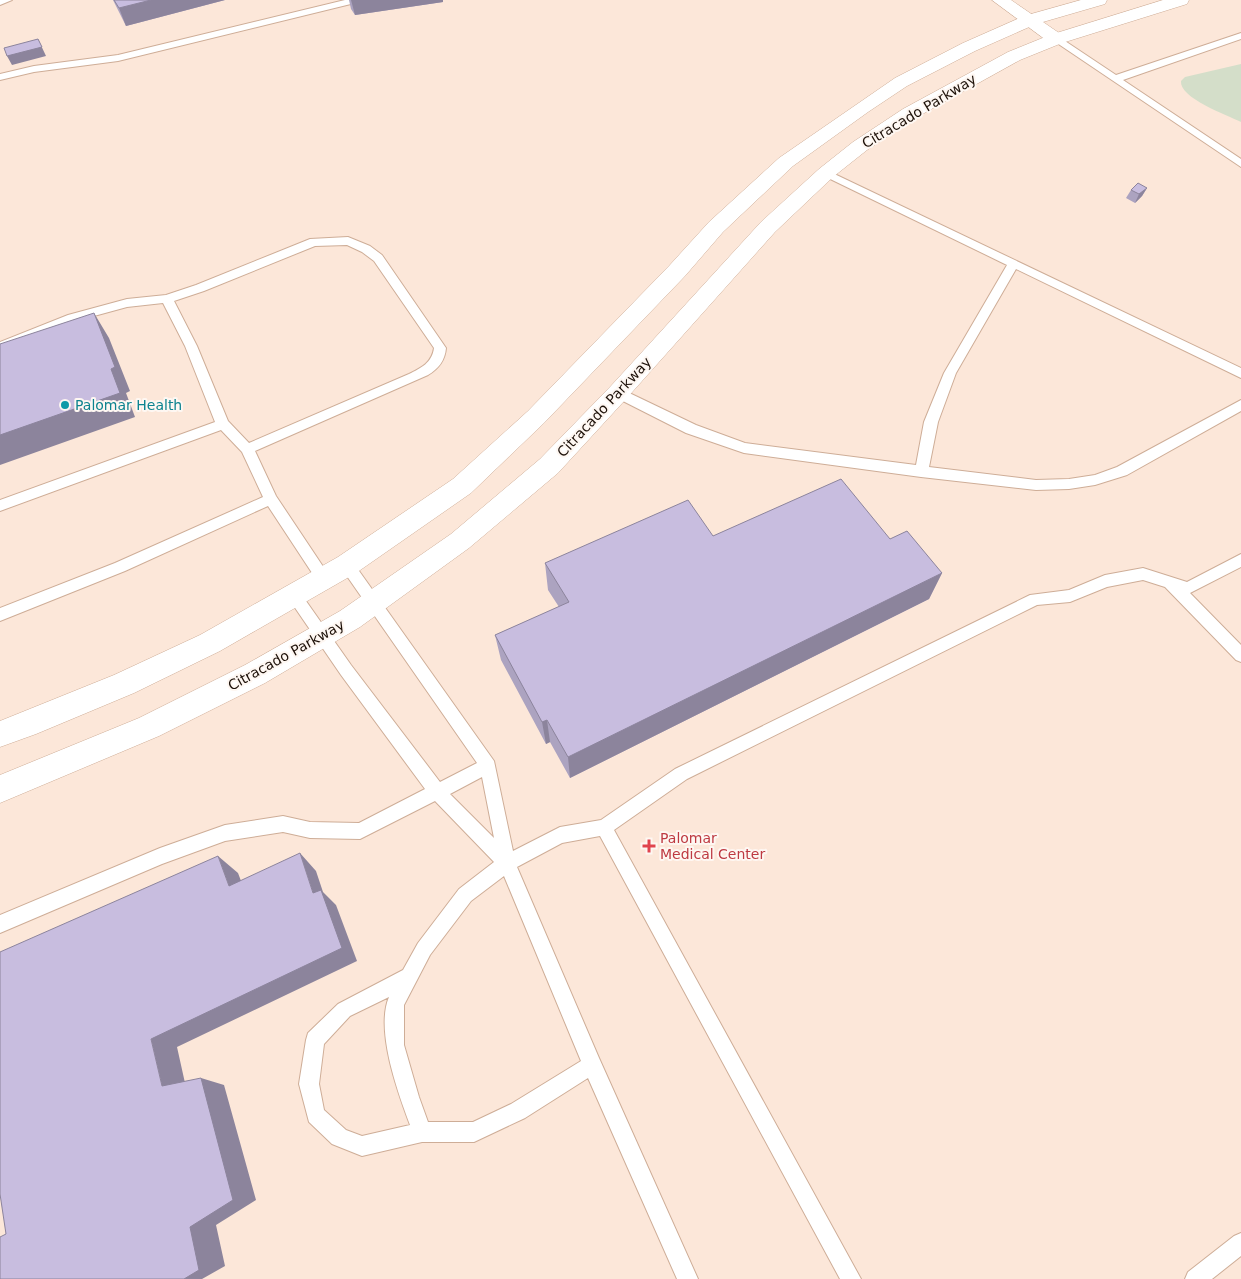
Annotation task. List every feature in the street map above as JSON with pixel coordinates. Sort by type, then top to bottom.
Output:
[{"type":"main road","points":[[1000,0],[1056,39]]},
{"type":"main road","points":[[0,734],[26,725],[132,680],[210,642],[347,565],[462,486],[536,417],[677,271],[716,227],[786,162],[901,82],[969,47],[1030,20],[1099,0]]},
{"type":"main road","name":"Citracado Parkway","points":[[0,789],[149,727],[255,674],[374,603],[460,541],[549,466],[618,393],[768,227],[826,173],[860,146],[910,113],[998,64],[1056,39],[1181,0]]},
{"type":"lane","points":[[0,2],[7,0]]},
{"type":"lane","points":[[0,77],[34,69],[118,58],[356,0]]},
{"type":"lane","points":[[1115,79],[1241,36]]},
{"type":"lane","points":[[1056,39],[1241,164]]},
{"type":"lane","points":[[826,173],[1241,373]]},
{"type":"lane","points":[[0,347],[68,319],[127,303],[167,299],[200,288],[314,242],[348,241],[366,249],[378,258],[440,348],[440,358],[432,367],[413,377],[247,449]]},
{"type":"lane","points":[[922,472],[931,422],[950,373],[1014,263]]},
{"type":"lane","points":[[167,299],[191,346],[223,424],[247,449],[271,499],[323,578]]},
{"type":"lane","points":[[618,393],[690,429],[744,448],[1036,485],[1069,484],[1095,480],[1122,471],[1241,405]]},
{"type":"lane","points":[[0,506],[223,424]]},
{"type":"lane","points":[[0,614],[120,567],[271,499]]},
{"type":"lane","points":[[422,1132],[409,1097],[395,1045],[395,1004],[424,949],[465,895],[507,863],[560,835],[604,827],[681,774],[1034,599],[1070,596],[1106,581],[1143,574],[1188,588],[1241,560]]},
{"type":"lane","points":[[347,565],[488,766],[507,863],[592,1065],[688,1279]]},
{"type":"lane","points":[[1168,581],[1241,655]]},
{"type":"lane","points":[[294,595],[437,792],[507,863]]},
{"type":"lane","points":[[0,924],[160,856],[225,834],[283,824],[310,830],[360,830],[488,766]]},
{"type":"lane","points":[[604,827],[851,1279]]},
{"type":"lane","points":[[409,977],[344,1010],[315,1040],[308,1084],[316,1115],[339,1137],[362,1146],[422,1132],[474,1132],[518,1111],[592,1065]]},
{"type":"lane","points":[[1195,1279],[1241,1243]]},
{"type":"green space","points":[[1241,64],[1241,122],[1195,100],[1182,87],[1181,81],[1185,77]]},
{"type":"building","points":[[114,0],[151,0],[119,8]]},
{"type":"building","points":[[38,39],[42,47],[7,56],[4,48]]},
{"type":"building","points":[[1138,183],[1147,188],[1139,194],[1131,190]]},
{"type":"building","name":"Palomar Health","points":[[94,313],[115,367],[111,369],[120,393],[0,435],[0,344]]},
{"type":"building","points":[[841,479],[890,539],[907,531],[942,573],[568,757],[547,720],[542,722],[495,635],[569,602],[545,563],[688,500],[713,536]]},
{"type":"building","points":[[300,853],[313,893],[321,890],[342,948],[151,1039],[162,1086],[201,1078],[233,1200],[190,1227],[199,1270],[184,1279],[0,1279],[0,1237],[6,1234],[0,1194],[0,952],[218,856],[229,886]]},
{"type":"place","name":"Palomar Health","points":[[65,405]]},
{"type":"place","name":"Palomar Medical Center","points":[[649,846]]}]
